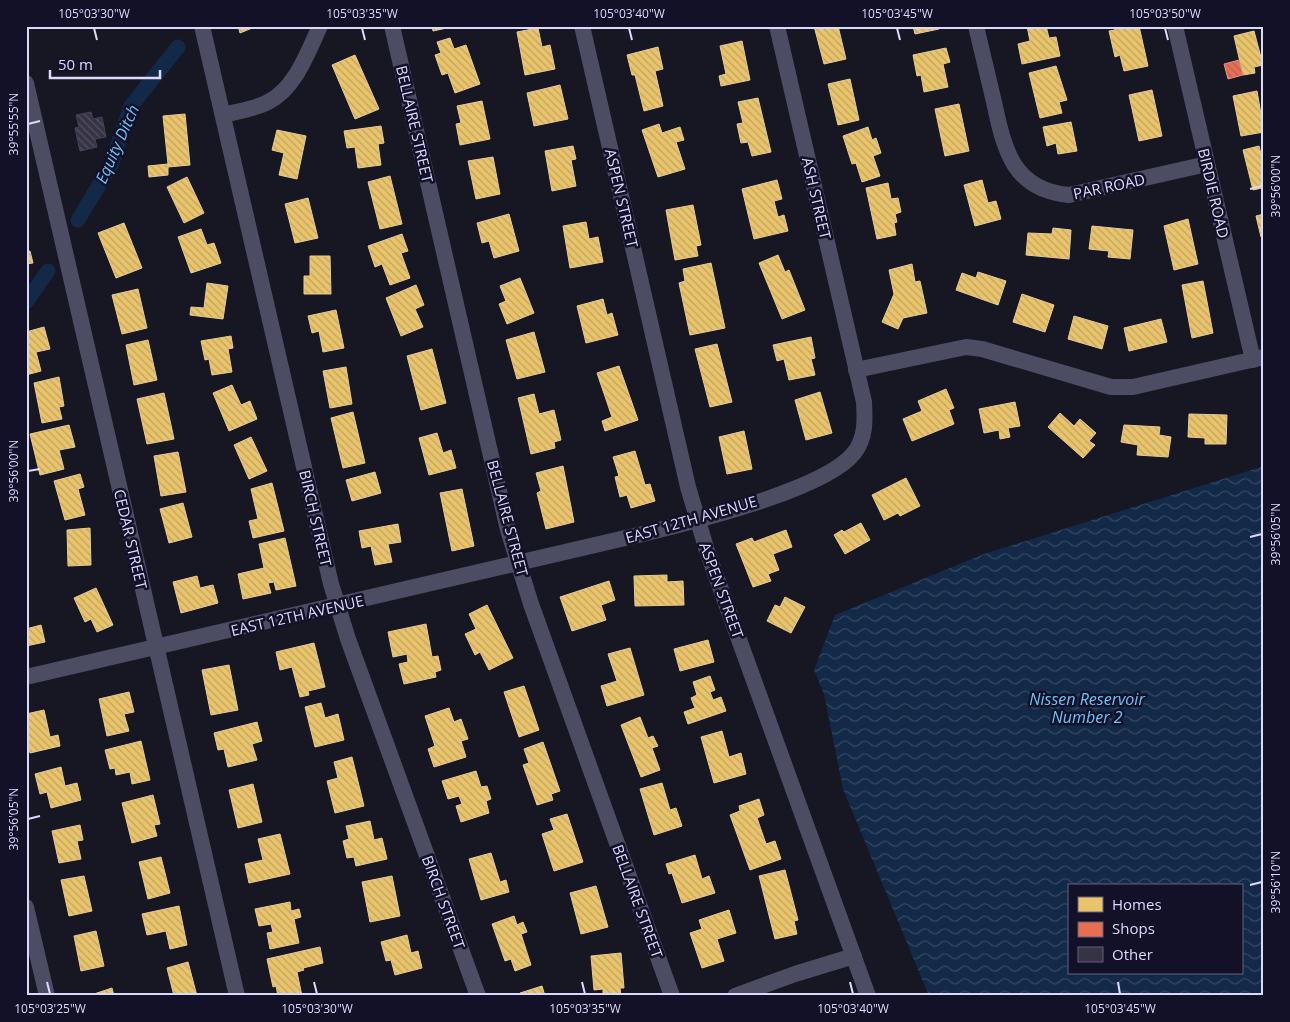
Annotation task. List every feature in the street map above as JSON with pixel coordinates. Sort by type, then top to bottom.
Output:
[{"type":"street","name":"BIRCH STREET","points":[[202,26],[338,606],[478,996]]},
{"type":"street","points":[[223,115],[266,103],[282,92],[290,82],[320,26]]},
{"type":"street","name":"BELLAIRE STREET","points":[[392,26],[508,530],[672,996]]},
{"type":"street","name":"ASPEN STREET","points":[[582,26],[688,488],[707,550],[868,996]]},
{"type":"street","name":"ASH STREET","points":[[777,26],[856,370]]},
{"type":"street","name":"PAR ROAD","points":[[976,26],[1007,154],[1022,176],[1032,184],[1046,191],[1068,195],[1207,164]]},
{"type":"street","name":"BIRDIE ROAD","points":[[1175,26],[1207,164],[1258,358]]},
{"type":"street","name":"CEDAR STREET","points":[[26,83],[236,996]]},
{"type":"street","points":[[856,370],[966,347],[982,349],[1096,384],[1111,387],[1133,387],[1258,358]]},
{"type":"street","name":"EAST 12TH AVENUE","points":[[26,677],[519,564],[698,520],[796,487],[823,476],[847,461],[855,452],[864,430],[864,402],[856,370]]},
{"type":"street","points":[[26,907],[47,996]]},
{"type":"street","points":[[735,996],[795,974],[854,956]]},
{"type":"water","name":"Nissen Reservoir Number 2","points":[[1264,466],[1264,996],[929,996],[843,789],[824,694],[814,670],[835,615],[984,554]]},
{"type":"building: Homes","points":[[238,26],[257,26],[240,33]]},
{"type":"building: Homes","points":[[432,26],[456,26],[433,31]]},
{"type":"building: Homes","points":[[814,26],[838,26],[846,59],[824,64]]},
{"type":"building: Homes","points":[[913,26],[939,26],[939,29],[915,34]]},
{"type":"building: Homes","points":[[1027,26],[1046,26],[1049,38],[1056,37],[1060,56],[1022,64],[1018,44],[1030,41]]},
{"type":"building: Homes","points":[[1114,26],[1139,26],[1148,66],[1124,71],[1120,55],[1115,57],[1109,31],[1115,30]]},
{"type":"building: Homes","points":[[538,28],[542,47],[550,45],[555,69],[525,75],[517,32]]},
{"type":"building: Homes","points":[[1254,31],[1263,65],[1254,67],[1255,73],[1243,75],[1234,36]]},
{"type":"building: Homes","points":[[450,38],[454,49],[466,45],[480,84],[455,93],[448,73],[442,75],[435,55],[441,53],[437,42]]},
{"type":"building: Homes","points":[[742,41],[750,80],[721,86],[719,76],[726,74],[720,46]]},
{"type":"building: Homes","points":[[658,47],[663,69],[655,71],[663,106],[644,111],[635,75],[632,75],[627,55]]},
{"type":"building: Homes","points":[[946,48],[950,62],[943,64],[948,87],[924,92],[921,75],[917,76],[913,55]]},
{"type":"building: Homes","points":[[355,55],[379,109],[355,119],[332,65]]},
{"type":"building: Homes","points":[[1056,66],[1067,100],[1059,102],[1062,113],[1040,118],[1029,73]]},
{"type":"building: Homes","points":[[850,79],[859,120],[838,125],[828,84]]},
{"type":"building: Homes","points":[[560,85],[568,119],[534,126],[527,93]]},
{"type":"building: Homes","points":[[1152,90],[1162,136],[1139,141],[1129,95]]},
{"type":"building: Homes","points":[[1257,91],[1264,132],[1241,136],[1233,96]]},
{"type":"building: Homes","points":[[758,98],[771,152],[752,156],[748,142],[741,143],[737,124],[743,123],[738,102]]},
{"type":"building: Homes","points":[[482,101],[490,139],[460,145],[456,124],[461,123],[457,106]]},
{"type":"building: Homes","points":[[959,104],[969,151],[945,156],[935,109]]},
{"type":"building: Homes","points":[[185,114],[190,165],[168,167],[168,175],[149,177],[148,166],[168,164],[163,116]]},
{"type":"building: Homes","points":[[1071,122],[1077,151],[1058,154],[1056,143],[1047,146],[1043,127]]},
{"type":"building: Homes","points":[[659,124],[662,133],[680,127],[684,140],[676,142],[685,169],[658,177],[642,130]]},
{"type":"building: Homes","points":[[381,126],[384,143],[378,144],[381,165],[358,168],[355,147],[347,148],[344,131]]},
{"type":"building: Homes","points":[[868,127],[872,140],[876,138],[881,153],[873,156],[880,176],[862,182],[856,163],[852,164],[843,136]]},
{"type":"building: Homes","points":[[277,130],[306,136],[297,179],[279,175],[284,153],[272,150]]},
{"type":"building: Homes","points":[[573,146],[576,159],[571,160],[576,186],[552,191],[545,151]]},
{"type":"building: Homes","points":[[1259,146],[1264,166],[1264,193],[1262,188],[1253,190],[1243,150]]},
{"type":"building: Homes","points":[[493,157],[500,194],[476,199],[468,161]]},
{"type":"building: Homes","points":[[390,176],[402,224],[380,229],[368,182]]},
{"type":"building: Homes","points":[[187,177],[204,213],[184,223],[167,187]]},
{"type":"building: Homes","points":[[777,180],[782,199],[774,201],[778,217],[784,215],[788,231],[754,239],[742,189]]},
{"type":"building: Homes","points":[[982,180],[988,203],[996,201],[1001,219],[975,226],[964,185]]},
{"type":"building: Homes","points":[[888,183],[891,199],[898,198],[901,212],[895,214],[897,222],[894,223],[896,235],[877,239],[866,188]]},
{"type":"building: Homes","points":[[308,198],[318,238],[295,243],[285,204]]},
{"type":"building: Homes","points":[[693,205],[701,245],[696,246],[698,256],[675,260],[666,210]]},
{"type":"building: Homes","points":[[509,214],[519,251],[494,258],[489,241],[482,243],[477,223]]},
{"type":"building: Homes","points":[[1264,214],[1264,237],[1261,237],[1256,216]]},
{"type":"building: Homes","points":[[1188,219],[1198,264],[1174,270],[1164,226]]},
{"type":"building: Homes","points":[[586,222],[589,239],[598,237],[603,262],[570,268],[563,226]]},
{"type":"building: Homes","points":[[124,223],[142,268],[116,278],[98,233]]},
{"type":"building: Homes","points":[[1092,226],[1133,230],[1130,259],[1108,257],[1109,251],[1089,249]]},
{"type":"building: Homes","points":[[1053,228],[1071,230],[1069,259],[1026,255],[1028,233],[1052,234]]},
{"type":"building: Homes","points":[[201,229],[207,245],[214,243],[221,263],[191,273],[178,237]]},
{"type":"building: Homes","points":[[402,234],[408,251],[401,253],[410,278],[390,285],[382,264],[375,267],[368,246]]},
{"type":"building: Homes","points":[[30,251],[33,263],[26,264],[26,252]]},
{"type":"building: Homes","points":[[778,255],[785,272],[789,270],[805,310],[782,319],[759,263]]},
{"type":"building: Homes","points":[[310,256],[330,256],[331,294],[304,294],[304,276],[310,276]]},
{"type":"building: Homes","points":[[711,263],[725,328],[690,335],[679,283],[685,281],[683,269]]},
{"type":"building: Homes","points":[[912,264],[915,282],[920,281],[927,313],[903,318],[898,329],[882,322],[894,294],[889,270]]},
{"type":"building: Homes","points":[[978,272],[1006,281],[998,305],[956,290],[962,273],[976,278]]},
{"type":"building: Homes","points":[[520,278],[534,313],[507,324],[499,304],[506,301],[500,286]]},
{"type":"building: Homes","points":[[1203,281],[1213,333],[1192,338],[1182,285]]},
{"type":"building: Homes","points":[[207,283],[228,286],[223,319],[190,315],[191,307],[204,308]]},
{"type":"building: Homes","points":[[416,285],[424,305],[415,309],[423,327],[401,336],[386,298]]},
{"type":"building: Homes","points":[[138,289],[147,328],[122,334],[112,295]]},
{"type":"building: Homes","points":[[1022,294],[1054,305],[1045,332],[1013,322]]},
{"type":"building: Homes","points":[[603,299],[607,315],[612,313],[618,335],[586,343],[577,306]]},
{"type":"building: Homes","points":[[336,310],[344,348],[323,352],[319,331],[312,333],[308,316]]},
{"type":"building: Homes","points":[[1074,316],[1108,326],[1102,349],[1068,339]]},
{"type":"building: Homes","points":[[1161,319],[1167,342],[1129,351],[1124,328]]},
{"type":"building: Homes","points":[[44,327],[50,349],[36,352],[41,371],[26,375],[26,332]]},
{"type":"building: Homes","points":[[534,332],[545,372],[517,379],[506,340]]},
{"type":"building: Homes","points":[[231,336],[233,348],[228,349],[232,372],[212,375],[209,359],[205,360],[201,341]]},
{"type":"building: Homes","points":[[811,337],[815,358],[811,359],[815,375],[789,380],[784,359],[777,361],[773,345]]},
{"type":"building: Homes","points":[[148,340],[157,380],[134,385],[126,345]]},
{"type":"building: Homes","points":[[717,344],[732,402],[710,407],[695,349]]},
{"type":"building: Homes","points":[[432,349],[446,403],[421,410],[407,356]]},
{"type":"building: Homes","points":[[619,366],[638,420],[605,431],[602,421],[612,417],[597,373]]},
{"type":"building: Homes","points":[[346,367],[352,404],[330,408],[323,371]]},
{"type":"building: Homes","points":[[59,377],[64,406],[59,407],[62,419],[42,423],[34,383]]},
{"type":"building: Homes","points":[[232,385],[241,405],[250,401],[257,419],[229,431],[213,393]]},
{"type":"building: Homes","points":[[946,389],[954,408],[949,410],[954,424],[912,441],[903,419],[922,411],[918,401]]},
{"type":"building: Homes","points":[[820,392],[832,433],[806,440],[795,400]]},
{"type":"building: Homes","points":[[164,393],[174,439],[147,444],[137,399]]},
{"type":"building: Homes","points":[[534,394],[539,414],[554,410],[561,440],[554,442],[555,448],[531,454],[518,398]]},
{"type":"building: Homes","points":[[1015,402],[1020,426],[1008,428],[1010,437],[1000,439],[999,430],[984,433],[979,409]]},
{"type":"building: Homes","points":[[353,412],[365,463],[343,468],[331,418]]},
{"type":"building: Homes","points":[[1060,413],[1074,426],[1080,419],[1096,433],[1089,441],[1095,445],[1083,458],[1048,427]]},
{"type":"building: Homes","points":[[1189,414],[1227,415],[1226,444],[1205,444],[1205,438],[1188,437]]},
{"type":"building: Homes","points":[[69,425],[75,447],[59,450],[64,469],[40,475],[30,434]]},
{"type":"building: Homes","points":[[1124,425],[1160,427],[1159,435],[1171,437],[1168,457],[1137,455],[1138,445],[1121,442]]},
{"type":"building: Homes","points":[[744,431],[752,469],[727,474],[719,437]]},
{"type":"building: Homes","points":[[437,433],[443,453],[451,450],[456,468],[429,475],[419,438]]},
{"type":"building: Homes","points":[[251,437],[267,471],[249,479],[234,445]]},
{"type":"building: Homes","points":[[635,451],[645,485],[650,484],[655,501],[631,508],[627,495],[620,497],[615,477],[619,476],[613,457]]},
{"type":"building: Homes","points":[[178,452],[186,492],[161,496],[154,456]]},
{"type":"building: Homes","points":[[563,466],[574,522],[546,529],[537,493],[541,491],[536,473]]},
{"type":"building: Homes","points":[[375,472],[381,493],[352,501],[346,480]]},
{"type":"building: Homes","points":[[80,474],[84,487],[78,489],[85,515],[65,520],[54,481]]},
{"type":"building: Homes","points":[[906,478],[920,506],[900,516],[898,513],[884,520],[872,495]]},
{"type":"building: Homes","points":[[272,483],[284,531],[253,538],[249,521],[258,519],[251,489]]},
{"type":"building: Homes","points":[[462,489],[474,546],[452,551],[440,493]]},
{"type":"building: Homes","points":[[183,503],[192,537],[169,543],[160,509]]},
{"type":"building: Homes","points":[[861,523],[870,540],[845,554],[834,535]]},
{"type":"building: Homes","points":[[398,524],[401,542],[388,544],[392,562],[375,565],[371,546],[362,548],[359,531]]},
{"type":"building: Homes","points":[[90,528],[91,565],[68,566],[67,530]]},
{"type":"building: Homes","points":[[786,530],[792,547],[773,554],[779,570],[768,574],[771,581],[753,587],[736,544],[752,538],[754,542]]},
{"type":"building: Homes","points":[[285,538],[296,586],[276,590],[274,582],[268,583],[271,593],[243,599],[238,574],[264,568],[259,544]]},
{"type":"building: Homes","points":[[667,575],[667,582],[683,581],[684,605],[635,606],[634,576]]},
{"type":"building: Homes","points":[[197,576],[200,588],[213,585],[218,603],[181,613],[173,582]]},
{"type":"building: Homes","points":[[609,581],[615,600],[601,605],[606,620],[572,631],[560,597]]},
{"type":"building: Homes","points":[[96,588],[113,625],[97,632],[91,619],[85,622],[74,598]]},
{"type":"building: Homes","points":[[785,597],[805,607],[791,633],[767,621],[775,605],[780,607]]},
{"type":"building: Homes","points":[[487,605],[513,658],[489,670],[480,652],[475,655],[465,634],[476,629],[469,614]]},
{"type":"building: Homes","points":[[426,624],[432,657],[438,656],[441,670],[435,672],[436,677],[404,684],[399,664],[408,662],[407,654],[393,657],[388,632]]},
{"type":"building: Homes","points":[[41,625],[45,642],[26,646],[26,629]]},
{"type":"building: Homes","points":[[708,640],[714,662],[680,671],[674,649]]},
{"type":"building: Homes","points":[[314,643],[325,687],[308,691],[309,695],[300,697],[292,667],[280,670],[276,652]]},
{"type":"building: Homes","points":[[630,648],[644,695],[607,706],[601,686],[617,681],[608,654]]},
{"type":"building: Homes","points":[[229,665],[238,710],[211,715],[202,670]]},
{"type":"building: Homes","points":[[710,676],[715,690],[710,692],[713,700],[721,697],[726,711],[688,724],[684,712],[695,708],[691,698],[697,695],[693,682]]},
{"type":"building: Homes","points":[[524,686],[539,730],[519,737],[504,692]]},
{"type":"building: Homes","points":[[129,692],[134,712],[124,714],[129,731],[107,736],[99,699]]},
{"type":"building: Homes","points":[[321,703],[325,718],[338,714],[344,740],[315,747],[305,707]]},
{"type":"building: Homes","points":[[449,708],[454,722],[461,719],[468,739],[461,741],[466,757],[434,767],[428,749],[435,746],[425,716]]},
{"type":"building: Homes","points":[[44,710],[50,737],[58,735],[60,746],[30,753],[26,735],[26,714]]},
{"type":"building: Homes","points":[[640,717],[648,738],[653,736],[658,746],[652,748],[660,770],[641,777],[621,725]]},
{"type":"building: Homes","points":[[257,722],[262,741],[252,744],[257,760],[228,767],[224,749],[218,750],[214,733]]},
{"type":"building: Homes","points":[[722,731],[729,757],[741,753],[746,774],[714,783],[701,737]]},
{"type":"building: Homes","points":[[141,741],[150,780],[132,784],[130,772],[116,775],[115,768],[110,769],[105,750]]},
{"type":"building: Homes","points":[[543,742],[560,791],[551,794],[553,800],[537,805],[523,765],[529,763],[524,749]]},
{"type":"building: Homes","points":[[352,757],[364,806],[335,813],[327,781],[338,778],[334,762]]},
{"type":"building: Homes","points":[[61,767],[65,786],[77,783],[81,800],[51,808],[47,792],[40,794],[35,774]]},
{"type":"building: Homes","points":[[476,771],[481,787],[487,786],[491,799],[486,801],[489,813],[461,822],[456,806],[462,804],[459,796],[448,799],[442,781]]},
{"type":"building: Homes","points":[[662,783],[670,810],[676,808],[682,826],[654,835],[640,789]]},
{"type":"building: Homes","points":[[253,784],[262,822],[238,828],[229,790]]},
{"type":"building: Homes","points":[[153,795],[160,824],[154,825],[157,836],[132,843],[122,803]]},
{"type":"building: Homes","points":[[759,799],[764,815],[757,818],[766,844],[775,841],[781,859],[750,870],[730,815],[740,811],[739,806]]},
{"type":"building: Homes","points":[[567,814],[583,862],[554,871],[542,834],[554,830],[550,819]]},
{"type":"building: Homes","points":[[370,821],[374,840],[382,838],[387,859],[356,866],[354,857],[347,858],[343,841],[349,839],[346,826]]},
{"type":"building: Homes","points":[[80,825],[83,840],[77,841],[81,859],[59,863],[52,831]]},
{"type":"building: Homes","points":[[280,834],[290,874],[249,883],[245,864],[263,860],[258,839]]},
{"type":"building: Homes","points":[[491,853],[500,882],[506,880],[509,892],[481,900],[469,859]]},
{"type":"building: Homes","points":[[695,855],[702,879],[709,876],[715,893],[682,903],[672,873],[669,874],[666,864]]},
{"type":"building: Homes","points":[[161,857],[170,893],[148,899],[139,862]]},
{"type":"building: Homes","points":[[785,870],[798,920],[794,921],[797,934],[775,939],[759,876]]},
{"type":"building: Homes","points":[[84,876],[92,911],[69,916],[61,880]]},
{"type":"building: Homes","points":[[392,876],[400,916],[370,922],[362,882]]},
{"type":"building: Homes","points":[[596,886],[608,927],[581,934],[570,893]]},
{"type":"building: Homes","points":[[290,902],[291,911],[299,909],[301,917],[294,919],[299,943],[270,949],[267,933],[273,932],[271,924],[259,926],[255,909]]},
{"type":"building: Homes","points":[[179,906],[187,945],[170,949],[166,931],[147,935],[142,914]]},
{"type":"building: Homes","points":[[729,910],[736,933],[717,939],[724,961],[702,968],[690,933],[702,929],[699,920]]},
{"type":"building: Homes","points":[[514,916],[517,925],[523,922],[527,932],[521,934],[531,965],[515,971],[511,959],[505,961],[492,924]]},
{"type":"building: Homes","points":[[96,931],[104,966],[81,971],[74,936]]},
{"type":"building: Homes","points":[[407,935],[411,953],[418,951],[422,968],[395,975],[391,960],[386,961],[381,942]]},
{"type":"building: Homes","points":[[320,947],[323,963],[303,968],[304,970],[297,972],[302,996],[278,996],[276,986],[273,987],[267,959]]},
{"type":"building: Homes","points":[[621,953],[624,988],[620,988],[621,996],[603,996],[603,989],[594,990],[591,956]]},
{"type":"building: Homes","points":[[188,962],[197,996],[174,996],[167,968]]},
{"type":"building: Homes","points":[[542,986],[545,996],[521,996],[520,993]]},
{"type":"building: Homes","points":[[112,988],[114,996],[88,996]]},
{"type":"building: Shops","points":[[1239,60],[1243,75],[1228,79],[1224,64]]},
{"type":"building: Other","points":[[91,112],[93,119],[102,117],[106,137],[95,139],[97,147],[80,151],[75,128],[79,127],[76,115]]},
{"type":"waterway","name":"Equity Ditch","points":[[78,220],[111,165],[131,106],[178,47]]},
{"type":"waterway","name":"Equity Ditch","points":[[26,302],[48,271]]}]
